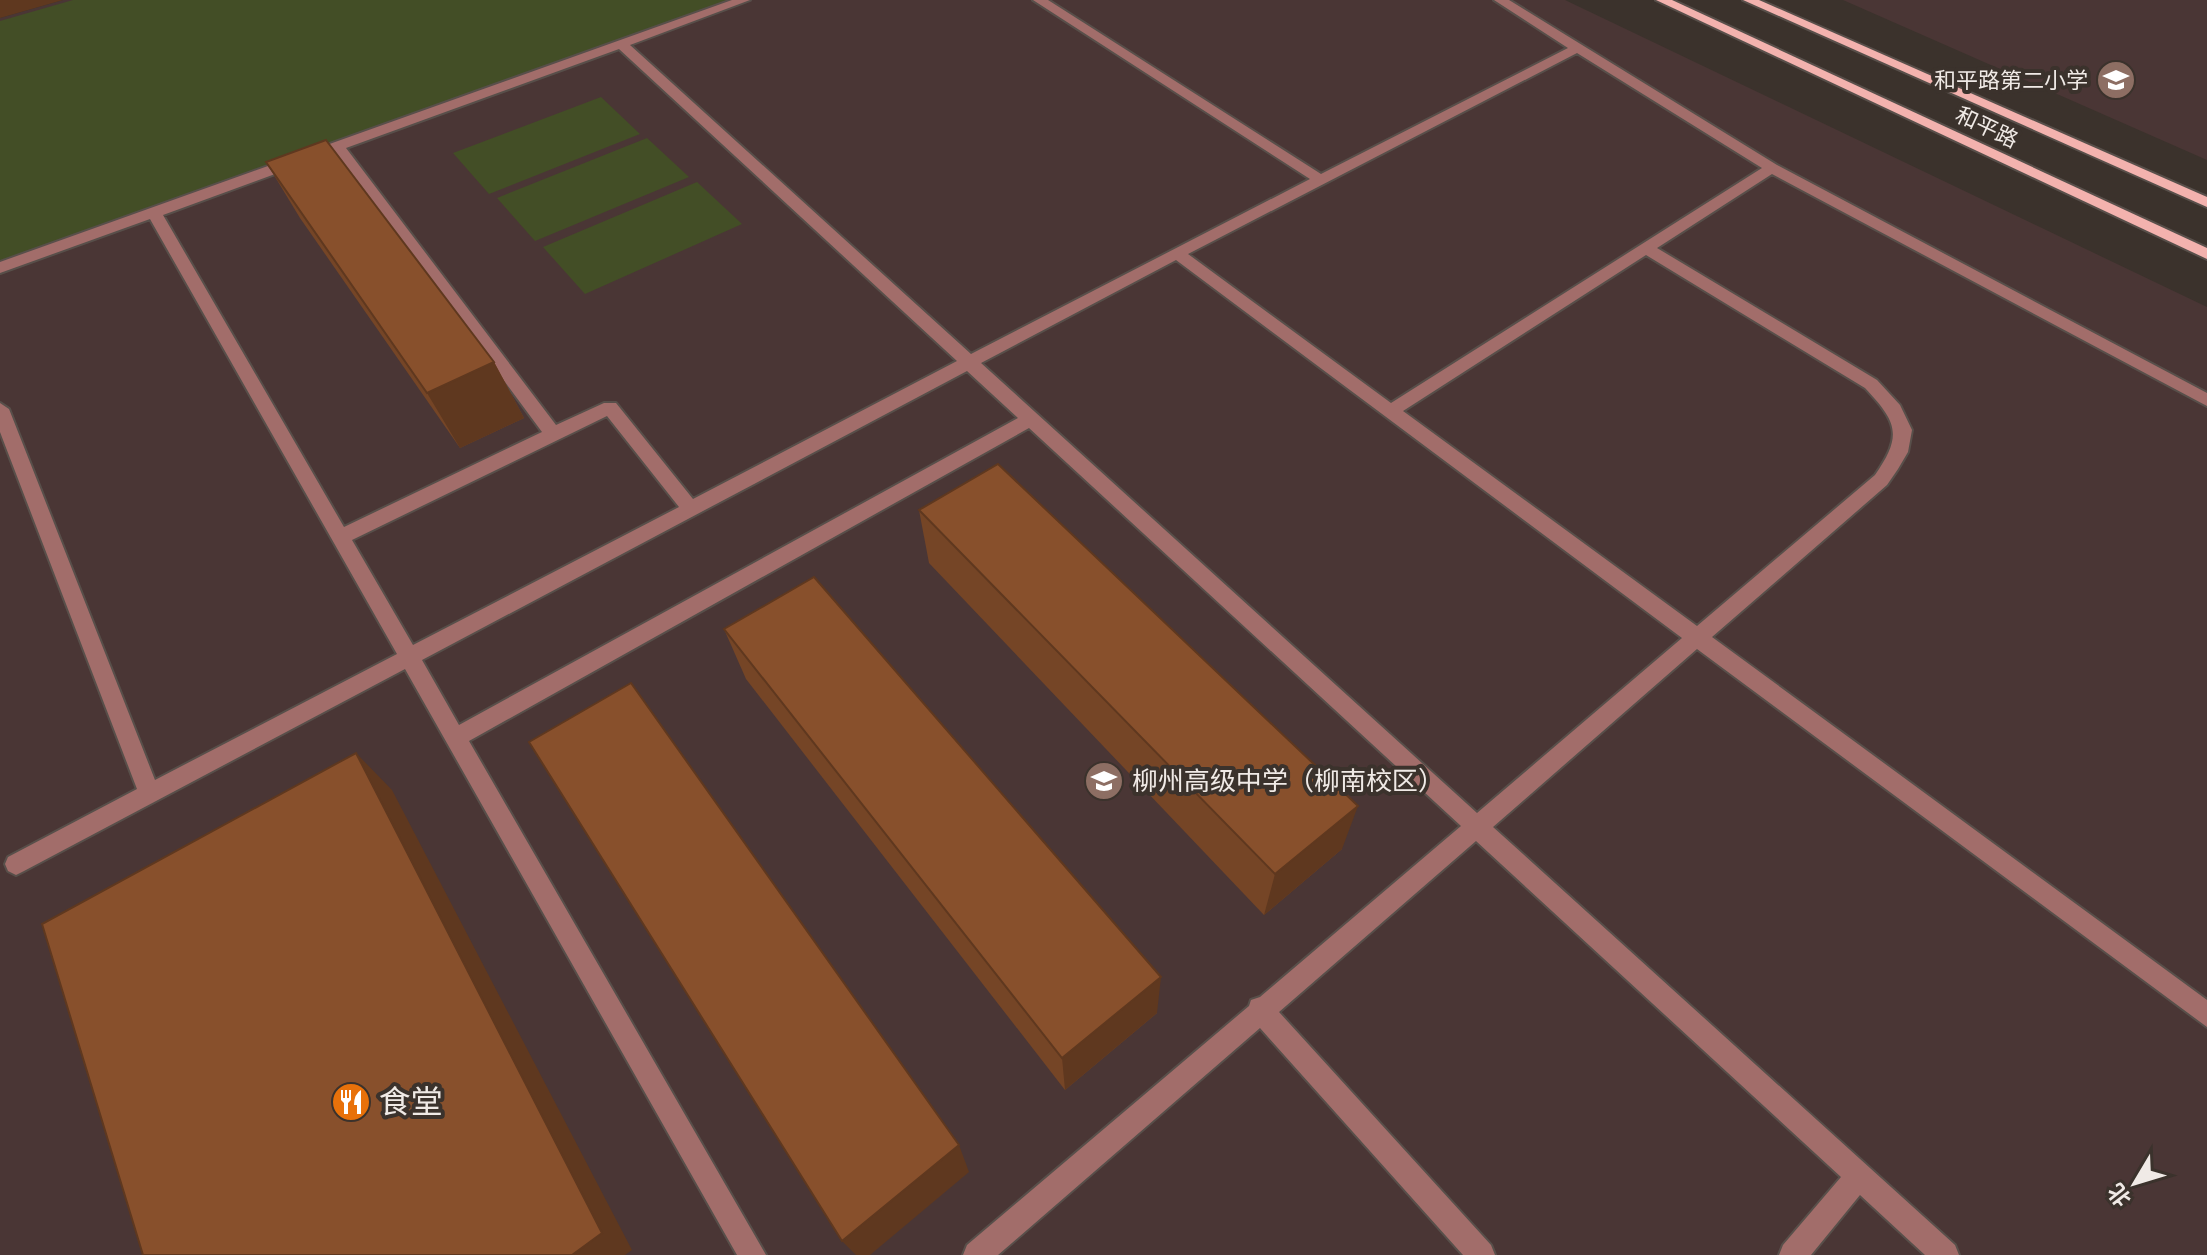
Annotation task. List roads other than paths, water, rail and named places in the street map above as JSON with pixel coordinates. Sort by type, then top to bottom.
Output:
[{"type":"main road","name":"和平路","points":[[1662,0],[2207,254]]},
{"type":"main road","name":"和平路","points":[[1749,0],[2207,203]]},
{"type":"lane","points":[[0,268],[744,0]]},
{"type":"lane","points":[[1039,0],[1321,180]]},
{"type":"lane","points":[[1500,0],[1772,168],[2207,400]]},
{"type":"lane","points":[[621,44],[1945,1255]]},
{"type":"lane","points":[[16,864],[1177,253],[1580,47]]},
{"type":"lane","points":[[337,146],[553,434]]},
{"type":"lane","points":[[1391,411],[1772,168]]},
{"type":"lane","points":[[154,212],[752,1255]]},
{"type":"lane","points":[[977,1255],[1260,1009],[1881,480],[1900,455],[1904,434],[1899,413],[1871,384],[1646,248]]},
{"type":"lane","points":[[1177,253],[2207,1015]]},
{"type":"lane","points":[[340,537],[610,407],[691,509]]},
{"type":"lane","points":[[0,409],[150,794]]},
{"type":"lane","points":[[455,738],[1031,419]]},
{"type":"lane","points":[[1260,1009],[1481,1255]]},
{"type":"lane","points":[[1793,1255],[1859,1176]]},
{"type":"place","name":"和平路第二小学","points":[[2116,80]]},
{"type":"place","name":"柳州高级中学（柳南校区）","points":[[1104,781]]},
{"type":"place","name":"食堂","points":[[351,1102]]}]
